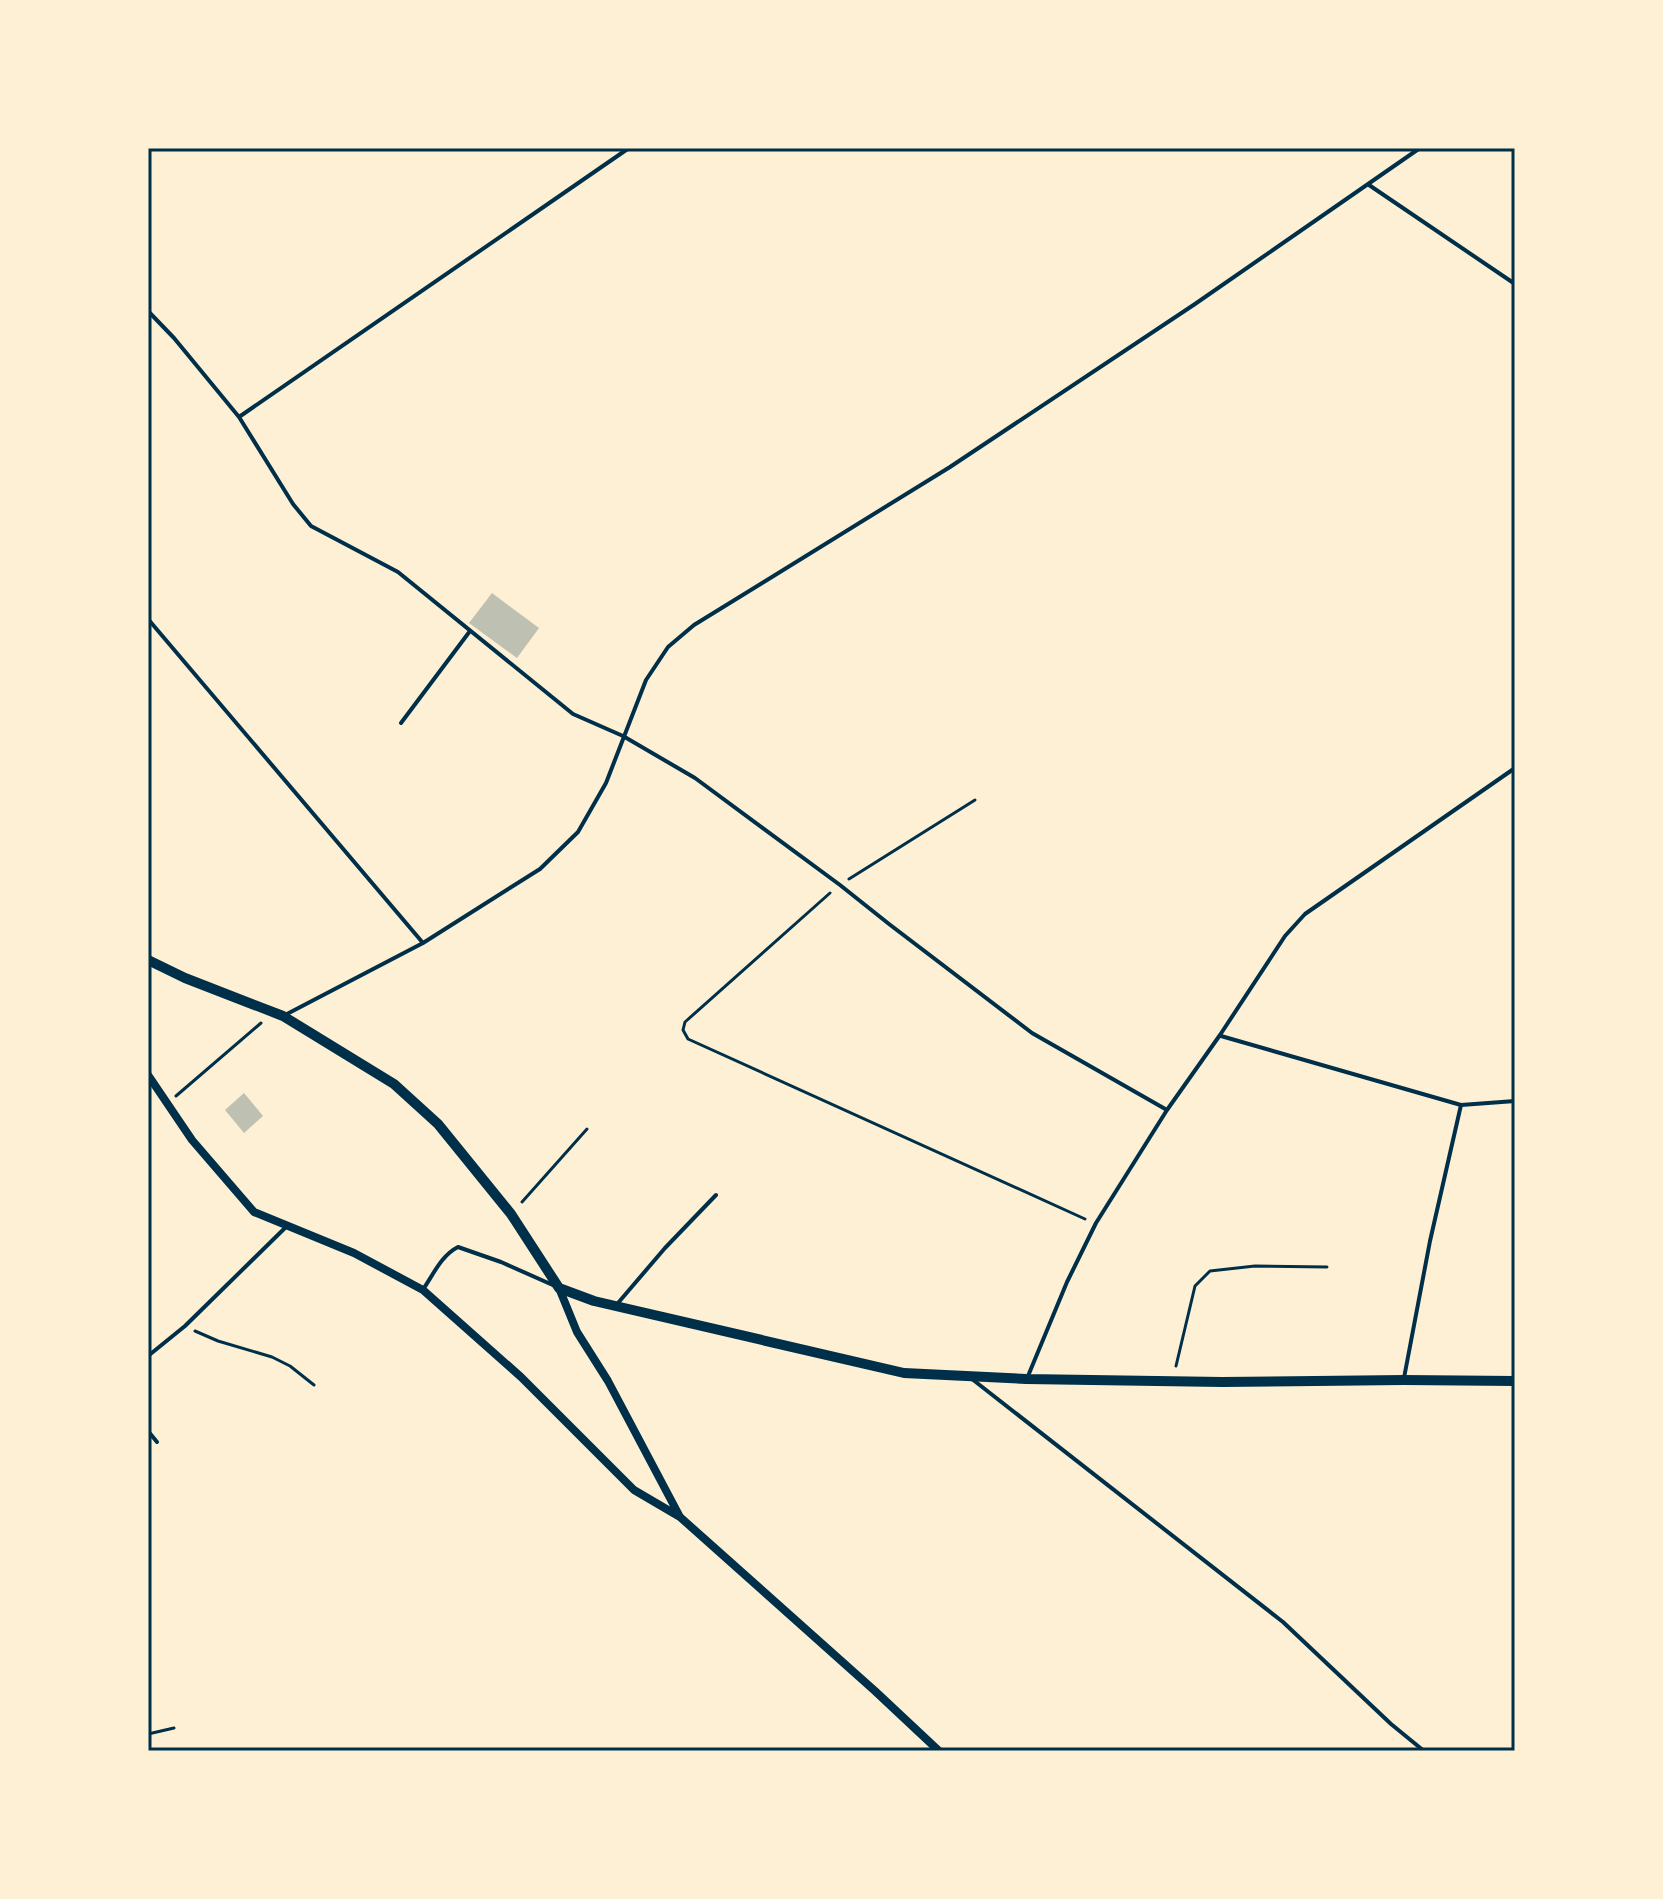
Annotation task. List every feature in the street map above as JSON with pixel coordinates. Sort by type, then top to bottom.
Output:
[{"type":"street","points":[[152,962],[283,1016],[394,1084],[438,1124],[511,1214],[559,1288],[577,1332],[608,1381],[680,1517]]},
{"type":"street","points":[[148,1075],[192,1140],[254,1212],[354,1253],[423,1290],[521,1377],[634,1490],[680,1517],[939,1751]]},
{"type":"street","points":[[559,1288],[594,1301],[904,1373],[1173,1381],[1515,1381]]},
{"type":"lane","points":[[239,417],[629,148]]},
{"type":"lane","points":[[283,1016],[423,943],[540,869],[578,832],[606,783],[646,680],[668,647],[694,625],[950,467],[1195,304],[1420,148]]},
{"type":"lane","points":[[1369,185],[1515,284]]},
{"type":"lane","points":[[148,311],[239,417],[293,504],[311,526],[398,572],[573,714],[623,736],[695,778],[1032,1033],[1167,1110]]},
{"type":"lane","points":[[148,619],[423,943]]},
{"type":"lane","points":[[401,723],[470,631]]},
{"type":"lane","points":[[1026,1379],[1096,1223],[1167,1110],[1285,936],[1305,914],[1515,768]]},
{"type":"lane","points":[[148,951],[152,962]]},
{"type":"lane","points":[[1220,1035],[1461,1105],[1515,1101]]},
{"type":"lane","points":[[1404,1380],[1430,1241],[1461,1105]]},
{"type":"lane","points":[[615,1306],[716,1195]]},
{"type":"lane","points":[[148,1356],[185,1326],[287,1225]]},
{"type":"lane","points":[[423,1290],[443,1260],[458,1247],[559,1288]]},
{"type":"lane","points":[[969,1376],[1283,1622],[1424,1751]]},
{"type":"lane","points":[[148,1431],[157,1442]]},
{"type":"path","points":[[975,800],[840,885],[685,1022],[683,1030],[688,1039],[1096,1223]]},
{"type":"path","points":[[167,1103],[263,1022],[283,1016]]},
{"type":"path","points":[[511,1214],[587,1129]]},
{"type":"path","points":[[1173,1381],[1195,1286],[1210,1271],[1255,1266],[1327,1267]]},
{"type":"path","points":[[185,1326],[218,1341],[272,1357],[290,1366],[314,1385]]},
{"type":"path","points":[[148,1734],[174,1728]]},
{"type":"building","points":[[492,593],[539,628],[517,658],[469,623]]},
{"type":"building","points":[[244,1093],[263,1116],[244,1133],[225,1110]]}]
